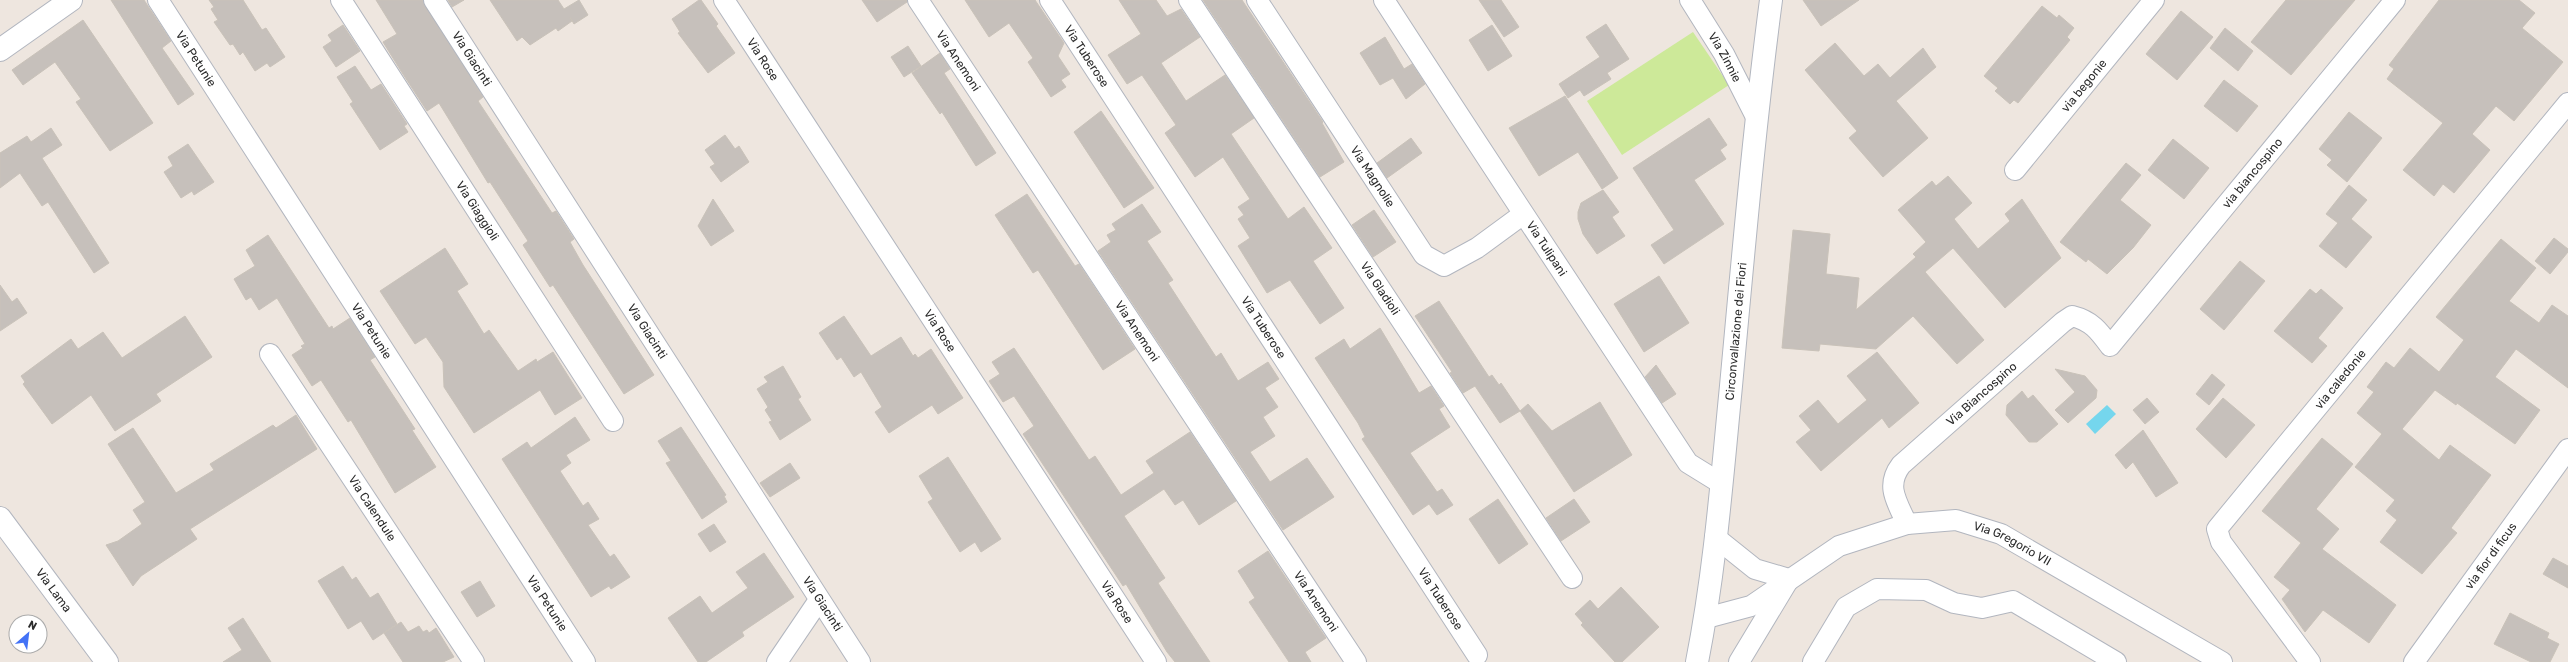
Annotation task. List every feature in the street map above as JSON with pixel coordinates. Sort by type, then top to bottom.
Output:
[{"type":"street","points":[[0,50],[71,0]]},
{"type":"street","name":"Via Petunie","points":[[158,0],[586,662]]},
{"type":"street","name":"Via Giaggioli","points":[[341,0],[613,421]]},
{"type":"street","name":"Via Giacinti","points":[[434,0],[860,662]]},
{"type":"street","name":"Via Rose","points":[[724,0],[1156,662]]},
{"type":"street","name":"Via Anemoni","points":[[918,0],[1356,662]]},
{"type":"street","name":"Via Tuberose","points":[[1050,0],[1477,655]]},
{"type":"street","name":"Via Gladioli","points":[[1188,0],[1572,578]]},
{"type":"street","name":"Via Magnolie","points":[[1257,0],[1424,256],[1444,266],[1477,248],[1522,214]]},
{"type":"street","name":"Via Tulipani","points":[[1384,0],[1522,214],[1551,253],[1688,463],[1722,484]]},
{"type":"street","name":"Via Zinnie","points":[[1690,0],[1724,54],[1756,117]]},
{"type":"street","name":"Circonvallazione dei Fiori","points":[[1697,662],[1706,618],[1722,484],[1756,117],[1771,0]]},
{"type":"street","name":"via begonie","points":[[2015,170],[2154,0]]},
{"type":"street","name":"via biancospino","points":[[2110,346],[2395,0]]},
{"type":"street","name":"via caledonie","points":[[2310,662],[2221,542],[2217,529],[2568,104]]},
{"type":"street","name":"Via Biancospino","points":[[1907,524],[1893,485],[1893,476],[1901,465],[2063,322],[2072,316],[2085,319],[2095,326],[2110,346]]},
{"type":"street","name":"Via Calendule","points":[[270,354],[474,662]]},
{"type":"street","name":"via fior di ficus","points":[[2414,662],[2568,449]]},
{"type":"street","name":"Via Lama","points":[[0,518],[107,662]]},
{"type":"street","name":"Via Gregorio VII","points":[[1706,618],[1751,606],[1839,546],[1907,524],[1956,520],[2001,534],[2222,662]]},
{"type":"street","points":[[1715,537],[1755,570],[1790,579]]},
{"type":"street","name":"Via Gregorio VII","points":[[1739,662],[1790,579]]},
{"type":"street","points":[[1813,662],[1846,606],[1877,589],[1926,590],[1954,603],[1982,608],[2013,600],[2116,662]]},
{"type":"street","points":[[777,662],[819,600]]},
{"type":"green space","points":[[1693,32],[1729,85],[1622,155],[1587,101]]},
{"type":"water","points":[[2107,405],[2116,414],[2095,434],[2086,424]]},
{"type":"building","points":[[111,0],[144,0],[171,41],[162,48],[194,94],[178,105]]},
{"type":"building","points":[[209,0],[243,0],[262,30],[266,28],[285,57],[270,67],[267,63],[255,71],[243,52],[240,55],[233,44],[230,45],[214,22],[218,20],[211,9],[214,7]]},
{"type":"building","points":[[376,0],[423,0],[483,97],[478,101],[552,213],[556,211],[574,239],[570,242],[583,265],[654,375],[624,394],[553,285],[550,287],[523,245],[528,241],[490,182],[488,183],[439,103],[427,111],[401,71],[383,42],[397,34]]},
{"type":"building","points":[[448,0],[464,0],[452,7]]},
{"type":"building","points":[[490,0],[558,0],[564,9],[579,0],[588,15],[574,24],[570,17],[572,21],[558,31],[556,28],[530,45],[522,37],[517,41]]},
{"type":"building","points":[[701,0],[718,24],[716,26],[735,53],[708,73],[678,33],[680,32],[672,19]]},
{"type":"building","points":[[862,0],[907,0],[907,2],[877,22]]},
{"type":"building","points":[[965,0],[1035,0],[1064,43],[1058,56],[1070,74],[1061,80],[1066,87],[1051,97],[1028,62],[1033,58],[1009,23],[989,37]]},
{"type":"building","points":[[1119,0],[1156,0],[1167,16],[1181,9],[1200,37],[1161,63],[1186,101],[1225,75],[1254,118],[1231,134],[1288,219],[1304,207],[1332,248],[1313,261],[1344,308],[1320,324],[1290,280],[1267,293],[1238,246],[1250,238],[1238,219],[1244,215],[1238,207],[1250,199],[1223,157],[1195,177],[1165,133],[1176,125],[1142,75],[1127,84],[1108,55],[1141,34]]},
{"type":"building","points":[[1203,0],[1242,0],[1323,122],[1322,123],[1344,162],[1320,177]]},
{"type":"building","points":[[1479,0],[1501,0],[1519,27],[1504,37]]},
{"type":"building","points":[[1803,0],[1859,0],[1821,26]]},
{"type":"building","points":[[2286,0],[2355,0],[2291,75],[2251,42]]},
{"type":"building","points":[[2439,0],[2519,0],[2535,13],[2522,28],[2563,62],[2514,121],[2496,106],[2472,134],[2490,150],[2454,193],[2443,184],[2434,196],[2403,170],[2443,123],[2387,79],[2394,69],[2389,65]]},
{"type":"building","points":[[2042,6],[2057,18],[2059,15],[2074,28],[2067,37],[2070,40],[2018,103],[2014,100],[2010,104],[1995,91],[1998,88],[1984,76]]},
{"type":"building","points":[[2181,11],[2213,37],[2177,80],[2146,54]]},
{"type":"building","points":[[83,20],[153,123],[110,151],[76,102],[81,99],[55,62],[23,85],[12,70]]},
{"type":"building","points":[[1606,24],[1629,59],[1607,73],[1611,79],[1584,96],[1580,90],[1568,98],[1559,84],[1600,57],[1586,37]]},
{"type":"building","points":[[343,25],[360,51],[336,67],[323,47],[332,41],[328,35]]},
{"type":"building","points":[[1492,25],[1512,56],[1488,71],[1469,40]]},
{"type":"building","points":[[2225,28],[2253,51],[2238,71],[2210,48]]},
{"type":"building","points":[[1385,37],[1404,69],[1412,64],[1425,84],[1406,99],[1393,78],[1380,85],[1360,53]]},
{"type":"building","points":[[1835,43],[1864,76],[1878,64],[1890,78],[1923,48],[1936,67],[1896,101],[1928,138],[1883,177],[1849,138],[1857,131],[1805,70]]},
{"type":"building","points":[[908,46],[921,66],[904,77],[891,57]]},
{"type":"building","points":[[940,53],[950,69],[944,73],[996,153],[976,166],[942,112],[940,114],[912,73]]},
{"type":"building","points":[[355,66],[371,90],[381,84],[407,124],[404,126],[408,132],[380,150],[350,104],[353,102],[337,77]]},
{"type":"building","points":[[2224,80],[2258,106],[2237,132],[2204,106]]},
{"type":"building","points":[[1565,96],[1618,178],[1602,189],[1578,152],[1539,176],[1509,128]]},
{"type":"building","points":[[1101,111],[1154,188],[1124,208],[1074,132]]},
{"type":"building","points":[[2349,112],[2382,138],[2347,182],[2327,165],[2332,160],[2319,149]]},
{"type":"building","points":[[1709,118],[1727,145],[1720,150],[1726,159],[1694,180],[1724,224],[1664,264],[1651,245],[1674,230],[1633,168]]},
{"type":"building","points":[[51,128],[62,145],[42,158],[109,263],[94,273],[48,202],[42,206],[20,173],[0,188],[0,153],[27,136],[31,142]]},
{"type":"building","points":[[725,135],[735,149],[739,146],[749,162],[721,182],[710,167],[715,164],[705,150]]},
{"type":"building","points":[[1411,138],[1422,153],[1387,178],[1377,163]]},
{"type":"building","points":[[2173,139],[2209,168],[2184,199],[2148,170]]},
{"type":"building","points":[[188,144],[214,182],[194,195],[192,191],[181,198],[164,172],[173,166],[168,157]]},
{"type":"building","points":[[2126,163],[2141,175],[2120,200],[2151,225],[2133,248],[2107,274],[2088,259],[2086,262],[2060,242]]},
{"type":"building","points":[[1948,176],[1972,203],[1954,219],[1978,249],[2010,221],[2005,214],[2022,199],[2061,258],[2005,308],[1953,248],[1925,272],[1984,340],[1957,364],[1913,316],[1876,349],[1820,344],[1819,351],[1782,348],[1793,230],[1830,234],[1826,274],[1859,278],[1856,310],[1916,257],[1913,254],[1926,242],[1898,210],[1932,181],[1936,186]]},
{"type":"building","points":[[2349,185],[2367,200],[2351,219],[2372,237],[2346,268],[2319,246],[2338,223],[2326,214]]},
{"type":"building","points":[[1603,190],[1619,212],[1612,217],[1625,236],[1597,254],[1583,234],[1578,219],[1578,212],[1581,203]]},
{"type":"building","points":[[1027,194],[1075,266],[1079,264],[1135,349],[1103,370],[1038,270],[1033,273],[995,215]]},
{"type":"building","points":[[713,199],[734,231],[711,246],[698,226]]},
{"type":"building","points":[[1142,204],[1161,232],[1147,241],[1173,280],[1168,283],[1216,357],[1221,353],[1238,381],[1268,362],[1279,379],[1265,388],[1278,407],[1263,417],[1275,436],[1250,452],[1270,482],[1307,458],[1334,497],[1283,530],[1098,251],[1111,242],[1107,235],[1116,230],[1112,224]]},
{"type":"building","points":[[1374,210],[1396,242],[1373,257],[1352,225]]},
{"type":"building","points":[[268,235],[329,328],[332,326],[333,329],[350,318],[375,357],[370,360],[415,429],[412,430],[436,467],[395,493],[351,420],[348,422],[321,380],[312,386],[292,355],[303,348],[301,346],[305,344],[277,298],[259,310],[251,297],[246,300],[234,279],[255,266],[246,250]]},
{"type":"building","points":[[2554,238],[2568,249],[2568,252],[2550,274],[2535,261]]},
{"type":"building","points":[[2501,239],[2536,268],[2509,301],[2539,323],[2552,305],[2568,316],[2568,388],[2516,349],[2495,377],[2540,410],[2515,444],[2457,403],[2456,405],[2435,390],[2402,429],[2439,460],[2450,445],[2491,475],[2451,528],[2457,533],[2422,574],[2380,542],[2397,520],[2386,511],[2395,500],[2355,467],[2382,434],[2357,413],[2374,392],[2367,387],[2386,362],[2394,368],[2410,348],[2439,372],[2464,340],[2436,317]]},
{"type":"building","points":[[445,248],[468,284],[457,291],[484,334],[489,330],[518,371],[536,359],[537,362],[553,352],[582,398],[555,415],[540,390],[474,433],[444,387],[443,362],[426,337],[415,344],[380,291]]},
{"type":"building","points":[[2240,261],[2265,281],[2224,330],[2200,309]]},
{"type":"building","points":[[1659,276],[1689,323],[1644,352],[1614,304]]},
{"type":"building","points":[[0,285],[12,302],[17,298],[27,313],[0,331]]},
{"type":"building","points":[[2310,289],[2316,294],[2321,289],[2343,308],[2318,338],[2327,346],[2312,363],[2274,331]]},
{"type":"building","points":[[1439,301],[1489,377],[1492,375],[1499,385],[1501,383],[1520,411],[1500,423],[1475,386],[1463,393],[1450,373],[1452,372],[1415,316]]},
{"type":"building","points":[[185,316],[212,357],[156,394],[161,401],[115,431],[91,395],[52,424],[23,384],[25,382],[21,376],[71,339],[78,349],[103,332],[122,358]]},
{"type":"building","points":[[844,316],[871,356],[901,337],[913,356],[915,354],[918,358],[931,349],[963,398],[938,414],[932,405],[889,433],[875,412],[882,407],[861,372],[854,377],[841,357],[837,360],[819,333]]},
{"type":"building","points":[[1380,328],[1419,393],[1431,386],[1444,406],[1439,409],[1450,427],[1410,453],[1437,492],[1442,489],[1453,505],[1437,515],[1429,504],[1413,515],[1362,439],[1365,437],[1358,423],[1315,358],[1344,339],[1350,349]]},
{"type":"building","points":[[1014,348],[1089,460],[1095,456],[1121,495],[1154,473],[1146,461],[1190,432],[1236,501],[1199,525],[1183,500],[1175,505],[1164,489],[1124,516],[1165,578],[1158,583],[1210,662],[1175,662],[1167,652],[1126,584],[1123,586],[1023,434],[1034,426],[1014,396],[1003,402],[989,381],[1000,374],[992,362]]},
{"type":"building","points":[[1877,352],[1919,403],[1889,428],[1882,418],[1821,471],[1796,442],[1811,430],[1799,416],[1818,400],[1838,424],[1867,400],[1847,376]]},
{"type":"building","points":[[1656,365],[1676,394],[1662,403],[1645,377]]},
{"type":"building","points":[[783,366],[801,397],[798,399],[811,420],[780,440],[769,422],[772,421],[765,410],[768,407],[757,389],[768,382],[764,377]]},
{"type":"building","points":[[2055,369],[2085,376],[2097,390],[2096,398],[2068,423],[2055,410],[2075,392]]},
{"type":"building","points":[[2212,374],[2225,385],[2209,405],[2196,394]]},
{"type":"building","points":[[2022,391],[2028,399],[2033,395],[2058,424],[2037,442],[2029,442],[2006,415],[2007,405]]},
{"type":"building","points":[[2147,398],[2159,412],[2145,424],[2133,410]]},
{"type":"building","points":[[2223,398],[2255,425],[2226,458],[2196,429]]},
{"type":"building","points":[[1600,402],[1632,455],[1574,492],[1520,411],[1528,404],[1552,431]]},
{"type":"building","points":[[296,415],[317,449],[190,529],[197,539],[141,576],[133,586],[106,545],[118,541],[142,524],[133,510],[145,502],[108,444],[133,428],[176,493],[214,470],[210,464],[273,425],[276,428]]},
{"type":"building","points":[[575,417],[590,440],[566,455],[571,463],[560,471],[583,506],[588,502],[599,519],[588,525],[610,557],[614,554],[630,577],[611,589],[609,586],[591,597],[502,459],[527,442],[531,448]]},
{"type":"building","points":[[681,427],[726,495],[724,496],[727,502],[702,519],[666,463],[671,461],[658,441]]},
{"type":"building","points":[[2143,430],[2178,483],[2156,497],[2133,462],[2126,469],[2115,455]]},
{"type":"building","points":[[2322,438],[2353,464],[2316,509],[2339,529],[2322,549],[2396,605],[2369,643],[2323,610],[2305,632],[2282,599],[2290,590],[2274,577],[2301,543],[2262,511]]},
{"type":"building","points":[[948,457],[1001,539],[981,552],[975,542],[960,552],[928,502],[933,499],[919,476]]},
{"type":"building","points":[[790,463],[800,478],[770,497],[760,483]]},
{"type":"building","points":[[1498,499],[1528,544],[1499,564],[1469,519]]},
{"type":"building","points":[[1574,499],[1590,522],[1561,541],[1546,518]]},
{"type":"building","points":[[714,524],[726,542],[710,552],[698,534]]},
{"type":"building","points":[[1268,551],[1326,638],[1305,652],[1311,662],[1289,662],[1249,602],[1255,598],[1238,571]]},
{"type":"building","points":[[764,553],[794,597],[742,632],[744,636],[706,662],[698,662],[668,618],[700,596],[712,613],[748,588],[736,572]]},
{"type":"building","points":[[2553,558],[2568,566],[2568,588],[2543,574]]},
{"type":"building","points":[[343,566],[352,580],[356,577],[370,598],[378,593],[397,624],[373,640],[361,621],[348,629],[318,581]]},
{"type":"building","points":[[480,581],[495,606],[477,617],[461,592]]},
{"type":"building","points":[[1621,587],[1659,627],[1622,662],[1615,662],[1581,625],[1583,623],[1575,614],[1590,600],[1598,609]]},
{"type":"building","points":[[2510,613],[2549,633],[2547,638],[2559,644],[2550,662],[2531,662],[2494,644]]},
{"type":"building","points":[[243,618],[271,662],[223,662],[242,650],[228,628]]},
{"type":"building","points":[[401,622],[408,632],[419,626],[423,632],[427,630],[429,633],[436,628],[454,657],[443,662],[403,662],[384,633]]}]
